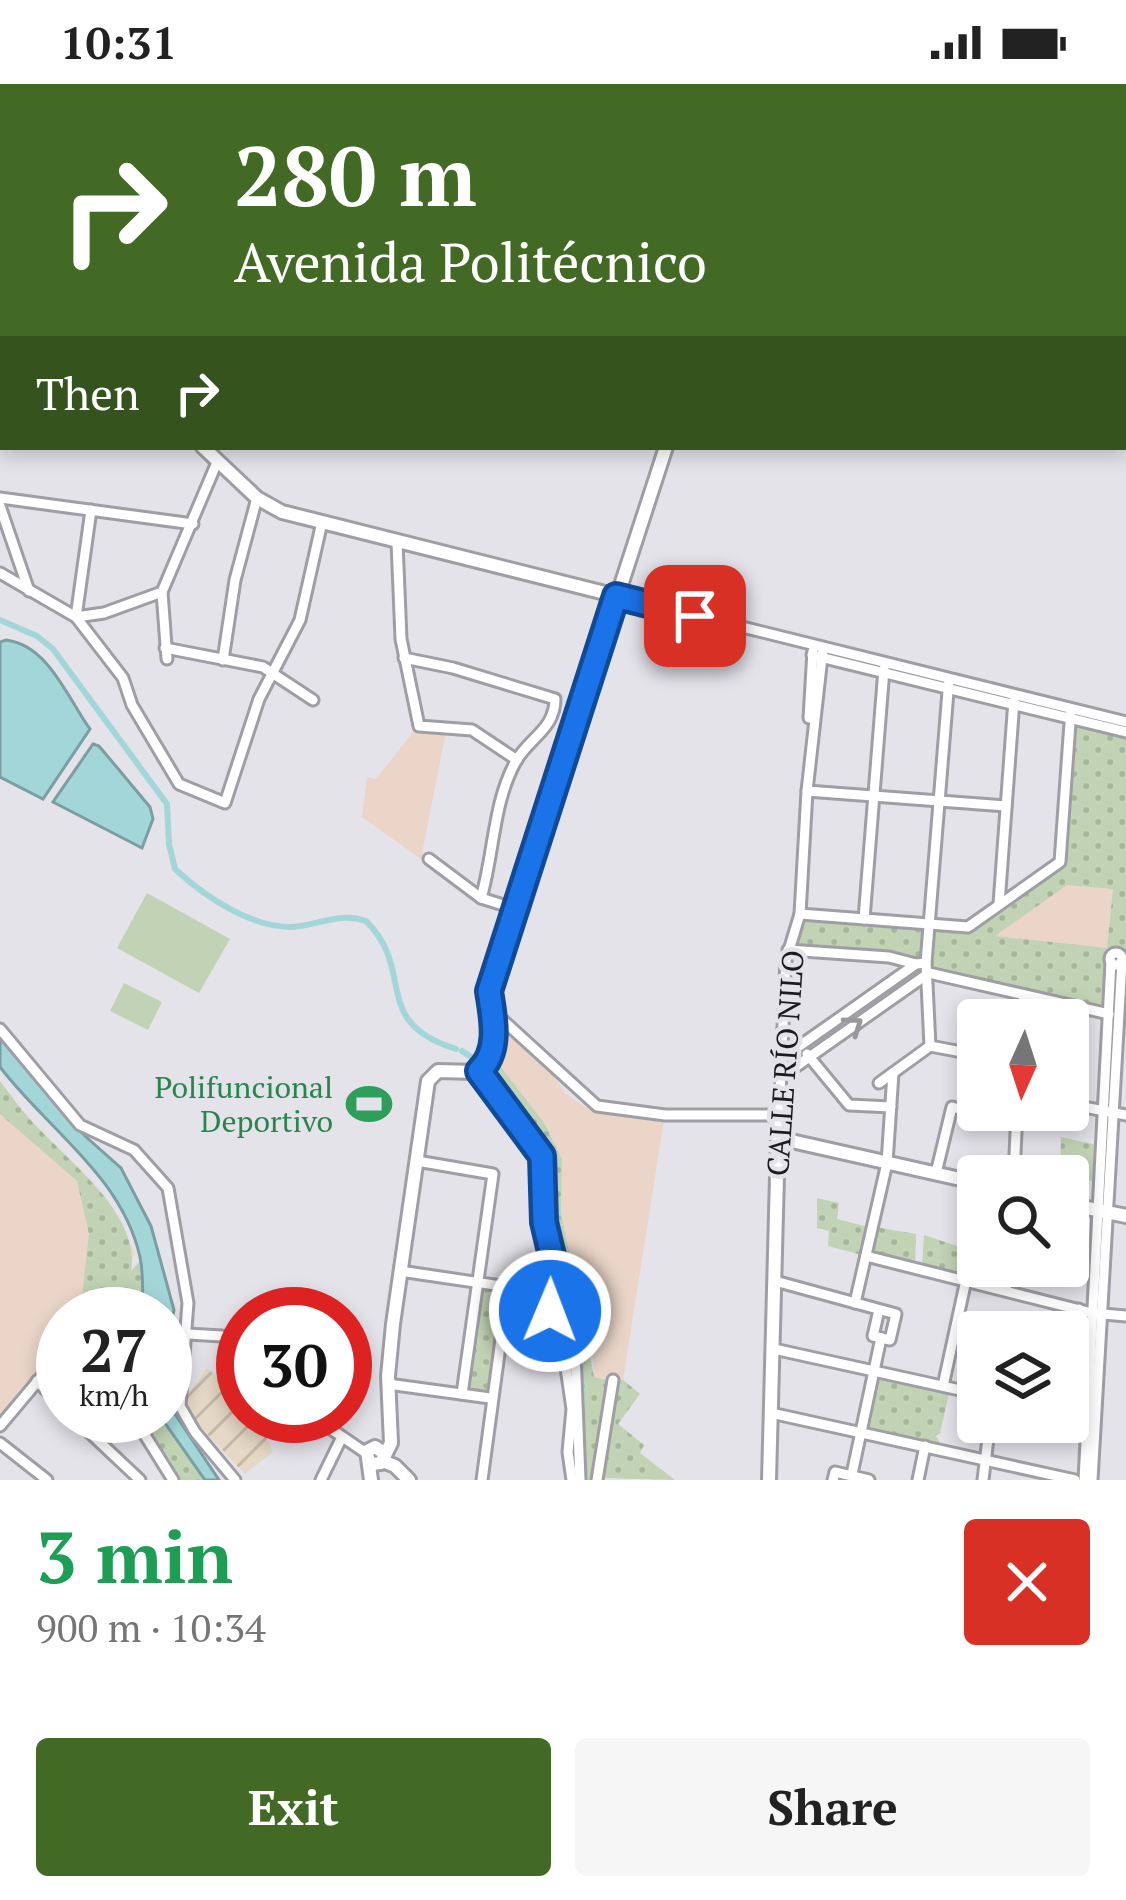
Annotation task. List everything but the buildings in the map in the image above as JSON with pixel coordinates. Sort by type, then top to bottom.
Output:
[{"type":"main road","points":[[206,450],[257,498],[282,512],[616,596]]},
{"type":"main road","points":[[375,1480],[376,1459],[391,1443],[388,1384],[400,1271],[431,1076],[438,1071],[483,1068],[495,1013],[489,991],[665,450]]},
{"type":"main road","points":[[778,1138],[957,1178]]},
{"type":"main road","name":"CALLE RÍO NILO","points":[[770,1480],[778,1138]]},
{"type":"main road","points":[[1089,1209],[1126,1216]]},
{"type":"main road","points":[[376,1459],[395,1466],[409,1480]]},
{"type":"street","points":[[218,460],[162,592],[166,654],[272,671],[313,700]]},
{"type":"street","points":[[224,660],[235,580],[257,498]]},
{"type":"street","points":[[29,592],[0,502],[193,524]]},
{"type":"street","points":[[76,617],[91,510]]},
{"type":"street","points":[[0,573],[76,617],[123,678],[132,705],[179,784],[225,802],[259,699],[300,620],[322,522]]},
{"type":"street","points":[[397,542],[404,658],[418,726],[472,730],[517,760]]},
{"type":"street","points":[[76,617],[104,613],[162,592]]},
{"type":"street","points":[[616,596],[1126,732]]},
{"type":"street","name":"CALLE RÍO NILO","points":[[778,1138],[788,950],[800,914],[817,652]]},
{"type":"street","points":[[404,658],[555,699],[553,717],[517,760],[502,798],[482,898]]},
{"type":"street","points":[[864,919],[884,667]]},
{"type":"street","points":[[930,1046],[924,966],[948,683]]},
{"type":"street","points":[[999,904],[1014,700]]},
{"type":"street","points":[[1070,714],[1126,722]]},
{"type":"street","points":[[800,914],[968,927],[1060,862],[1070,714]]},
{"type":"street","points":[[807,791],[1006,806]]},
{"type":"street","points":[[429,860],[482,898],[516,909]]},
{"type":"street","points":[[788,950],[889,956],[1109,1014]]},
{"type":"street","points":[[1107,1113],[1109,1014],[1120,964]]},
{"type":"street","points":[[1084,1480],[1120,964]]},
{"type":"street","points":[[781,1059],[924,966]]},
{"type":"street","points":[[780,1078],[924,966]]},
{"type":"street","points":[[1024,995],[1024,999]]},
{"type":"street","points":[[495,1013],[597,1106],[665,1115],[778,1115]]},
{"type":"street","points":[[0,1029],[80,1126],[134,1150],[168,1188],[185,1287]]},
{"type":"street","points":[[800,1045],[849,1105],[891,1107]]},
{"type":"street","points":[[879,1083],[930,1046],[957,1051]]},
{"type":"street","points":[[483,1068],[542,1156],[544,1222],[553,1260],[550,1311],[575,1351],[576,1480]]},
{"type":"street","points":[[855,1303],[887,1163],[893,1073]]},
{"type":"street","points":[[936,1173],[952,1107],[957,1108]]},
{"type":"street","points":[[1089,1109],[1126,1115]]},
{"type":"street","points":[[417,1162],[494,1174],[462,1394]]},
{"type":"street","points":[[866,1256],[957,1278]]},
{"type":"street","points":[[400,1271],[549,1293]]},
{"type":"street","points":[[775,1281],[896,1314],[890,1340],[873,1336],[879,1310]]},
{"type":"street","points":[[482,1480],[508,1287]]},
{"type":"street","points":[[943,1386],[964,1287]]},
{"type":"street","points":[[997,1287],[1095,1313],[1126,1316]]},
{"type":"street","points":[[1089,1382],[1095,1313]]},
{"type":"street","points":[[852,1474],[881,1338]]},
{"type":"street","points":[[773,1349],[957,1389]]},
{"type":"street","points":[[564,1354],[572,1408],[568,1452],[576,1480]]},
{"type":"street","points":[[598,1480],[613,1381]]},
{"type":"street","points":[[0,1426],[36,1382]]},
{"type":"street","points":[[388,1384],[490,1398]]},
{"type":"street","points":[[771,1414],[986,1459],[1040,1476],[1084,1480]]},
{"type":"street","points":[[192,1427],[235,1480]]},
{"type":"street","points":[[0,1443],[46,1480]]},
{"type":"street","points":[[101,1443],[140,1480]]},
{"type":"street","points":[[150,1443],[173,1480]]},
{"type":"street","points":[[321,1480],[339,1443]]},
{"type":"street","points":[[348,1443],[376,1459]]},
{"type":"street","points":[[983,1480],[988,1443]]},
{"type":"street","points":[[1084,1480],[1085,1443]]},
{"type":"street","points":[[918,1480],[925,1446]]},
{"type":"street","points":[[833,1480],[835,1472],[869,1480]]},
{"type":"shaded area","points":[[414,731],[446,731],[421,859],[362,817],[367,777],[376,779]]},
{"type":"shaded area","points":[[1067,884],[1113,888],[1107,949],[993,937]]},
{"type":"shaded area","points":[[511,1037],[552,1073],[565,1093],[588,1109],[664,1120],[623,1380],[594,1377],[593,1360],[564,1294],[571,1262],[561,1212],[562,1159],[545,1124],[501,1067],[499,1041]]},
{"type":"shaded area","points":[[0,1081],[23,1112],[106,1198],[135,1254],[111,1287],[36,1287],[36,1379],[0,1422]]},
{"type":"shaded area","points":[[207,1368],[216,1376],[216,1443],[269,1443],[273,1452],[245,1474],[192,1418],[192,1389]]},
{"type":"green space","points":[[1081,725],[1126,736],[1126,950],[1107,949],[1105,1003],[1098,1007],[1089,1005],[1089,999],[1062,999],[932,970],[933,928],[970,931],[1065,868],[1075,730]],"holes":[[[1067,885],[1113,889],[1107,948],[995,936]]]},
{"type":"green space","points":[[147,893],[230,939],[199,993],[117,948]]},
{"type":"green space","points":[[804,916],[925,928],[923,957],[796,948]]},
{"type":"green space","points":[[124,983],[162,1002],[148,1030],[110,1011]]},
{"type":"green space","points":[[497,1054],[501,1067],[545,1124],[562,1159],[561,1212],[571,1262],[565,1294],[587,1338],[594,1377],[609,1380],[594,1480],[582,1480],[577,1350],[552,1310],[546,1167],[486,1074]]},
{"type":"green space","points":[[0,1081],[111,1205],[131,1248],[131,1271],[141,1260],[142,1287],[83,1287],[89,1234],[77,1181],[0,1114]]},
{"type":"green space","points":[[1061,1137],[1097,1145],[1095,1182],[1089,1181],[1089,1155],[1061,1155]]},
{"type":"green space","points":[[817,1198],[839,1203],[837,1219],[868,1227],[862,1255],[828,1246],[829,1231],[817,1228]]},
{"type":"green space","points":[[875,1227],[916,1234],[915,1264],[869,1255]]},
{"type":"green space","points":[[924,1235],[957,1246],[957,1275],[922,1266]]},
{"type":"green space","points":[[483,1287],[505,1292],[485,1394],[467,1390]]},
{"type":"green space","points":[[881,1379],[949,1394],[936,1436],[941,1445],[870,1431],[867,1427]]},
{"type":"green space","points":[[617,1380],[640,1394],[618,1424],[644,1445],[640,1453],[675,1480],[602,1478]]},
{"type":"green space","points":[[155,1443],[179,1443],[205,1480],[179,1480]]},
{"type":"water","points":[[0,642],[21,644],[45,662],[90,729],[43,799],[0,777]]},
{"type":"water","points":[[93,744],[150,807],[153,819],[142,848],[53,802]]},
{"type":"water","points":[[0,1038],[85,1136],[121,1168],[151,1226],[168,1287],[142,1287],[131,1228],[117,1202],[0,1067]]},
{"type":"water","points":[[192,1440],[219,1480],[205,1480],[179,1443]]},
{"type":"waterway","points":[[0,620],[37,636],[53,649],[167,804],[175,869],[217,901],[267,924],[301,926],[341,918],[366,921],[389,958],[403,1010],[412,1025],[456,1049]]},
{"type":"waterway","points":[[462,1051],[482,1064]]},
{"type":"waterway","points":[[489,1070],[545,1148],[549,1197]]},
{"type":"waterway","points":[[550,1222],[558,1267],[554,1302],[581,1356],[582,1446]]},
{"type":"place","name":"Polifuncional Deportivo","points":[[369,1104]]},
{"type":"route","points":[[550,1311],[554,1268],[544,1222],[542,1156],[479,1071],[488,1062],[496,1022],[489,991],[616,596],[695,616]]}]
